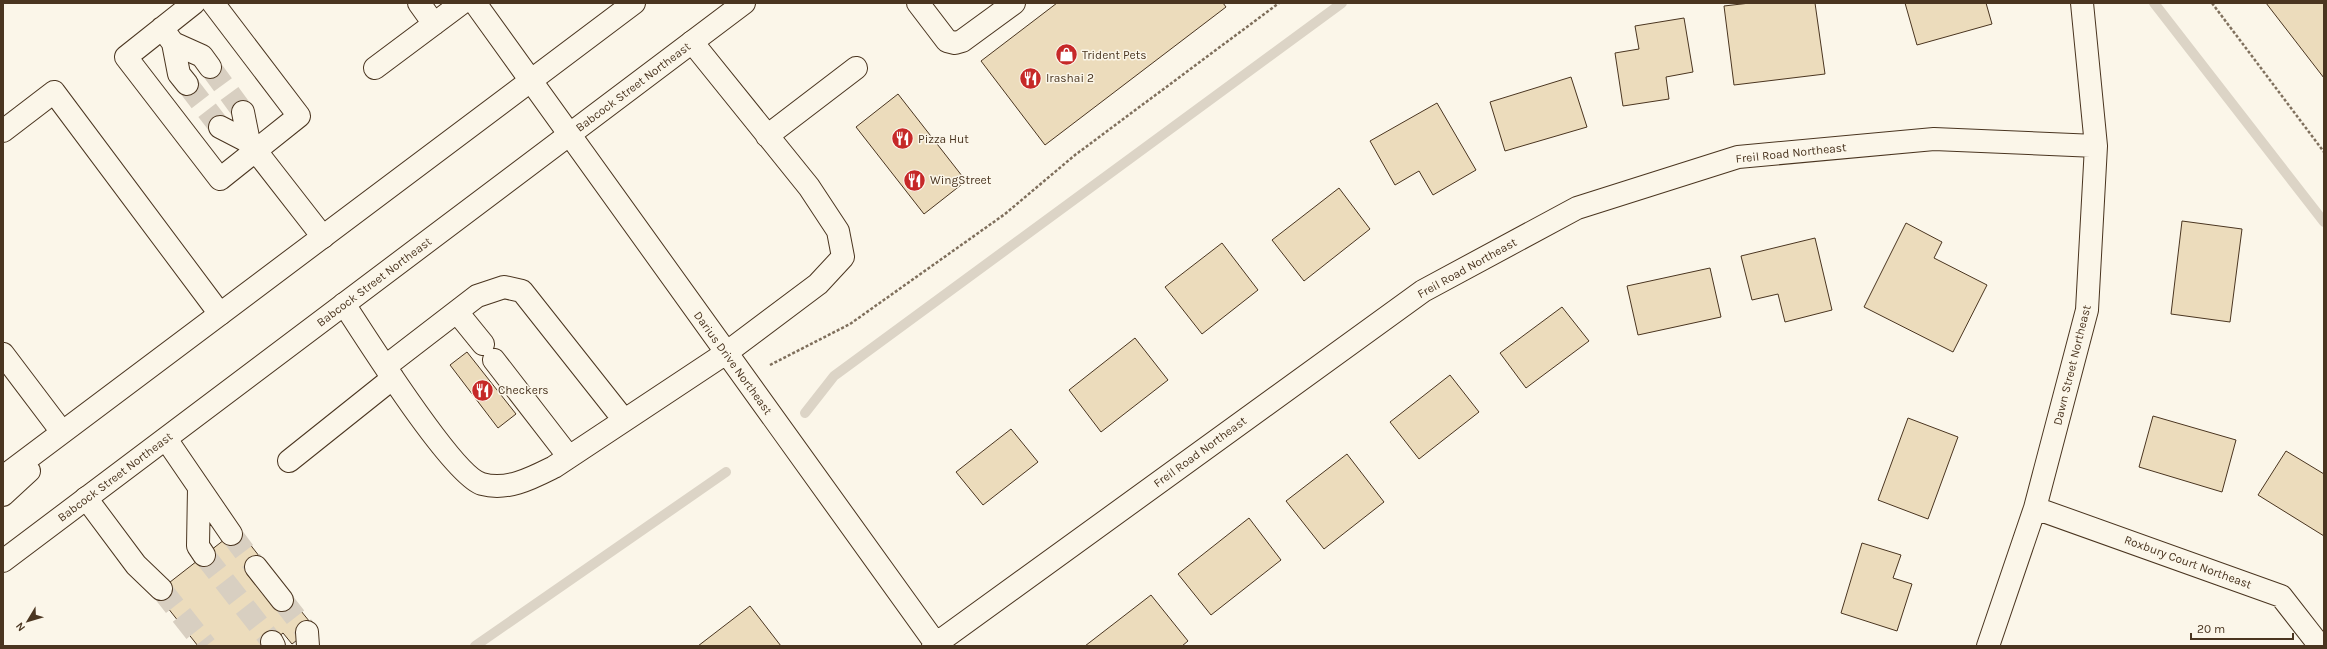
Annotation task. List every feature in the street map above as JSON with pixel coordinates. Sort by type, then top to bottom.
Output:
[{"type":"street","points":[[194,3],[167,36],[126,57],[220,179],[253,146],[299,116],[213,3]]},
{"type":"street","points":[[419,3],[434,24]]},
{"type":"street","points":[[375,68],[462,3]]},
{"type":"street","name":"Darius Drive Northeast","points":[[475,3],[935,645]]},
{"type":"street","points":[[3,477],[634,3]]},
{"type":"street","name":"Babcock Street Northeast","points":[[3,561],[744,3]]},
{"type":"street","points":[[918,3],[947,41],[955,43],[962,41],[1014,3]]},
{"type":"street","name":"Dawn Street Northeast","points":[[1988,646],[2035,508],[2087,310],[2096,146],[2082,3]]},
{"type":"street","points":[[167,36],[202,56],[210,67]]},
{"type":"street","points":[[167,36],[179,74],[187,84]]},
{"type":"street","points":[[344,304],[409,402],[463,471],[481,484],[501,486],[524,481],[554,467],[726,353],[818,284],[843,257],[838,231],[809,187],[692,42]]},
{"type":"street","points":[[767,136],[856,68]]},
{"type":"street","points":[[3,131],[54,92],[220,314]]},
{"type":"street","points":[[243,112],[253,146],[323,237]]},
{"type":"street","points":[[220,127],[253,146]]},
{"type":"street","name":"Freil Road Northeast","points":[[935,645],[1423,291],[1578,208],[1738,157],[1934,139],[2096,146]]},
{"type":"street","points":[[289,461],[457,312],[477,296],[504,287],[522,291],[624,420]]},
{"type":"street","points":[[457,312],[569,457]]},
{"type":"street","points":[[3,354],[56,437]]},
{"type":"street","points":[[3,495],[32,468],[56,437]]},
{"type":"street","points":[[166,439],[231,534]]},
{"type":"street","points":[[199,488],[198,546],[204,555]]},
{"type":"street","points":[[86,498],[136,565],[161,589]]},
{"type":"street","name":"Roxbury Court Northeast","points":[[2035,508],[2281,596],[2320,646]]},
{"type":"street","points":[[256,567],[282,600]]},
{"type":"path","points":[[744,378],[850,324],[1005,214],[1075,155],[1278,3]]},
{"type":"path","points":[[2212,3],[2324,152]]},
{"type":"building","points":[[1057,3],[1223,3],[1226,7],[1045,145],[981,61]]},
{"type":"building","points":[[1750,3],[1815,3],[1825,74],[1734,85],[1724,6]]},
{"type":"building","points":[[1905,3],[1986,3],[1992,24],[1917,45]]},
{"type":"building","points":[[2266,3],[2324,3],[2324,78]]},
{"type":"building","points":[[1684,18],[1693,72],[1666,77],[1669,99],[1623,106],[1615,53],[1639,49],[1635,26]]},
{"type":"building","points":[[1571,77],[1587,127],[1505,151],[1490,102]]},
{"type":"building","points":[[898,94],[966,181],[924,214],[856,127]]},
{"type":"building","points":[[1437,103],[1476,170],[1433,195],[1419,171],[1395,185],[1370,141]]},
{"type":"building","points":[[1339,188],[1370,229],[1304,281],[1272,240]]},
{"type":"building","points":[[2182,221],[2242,229],[2230,322],[2171,314]]},
{"type":"building","points":[[1906,223],[1942,242],[1934,258],[1987,285],[1953,352],[1864,307]]},
{"type":"building","points":[[1815,238],[1832,310],[1785,322],[1778,294],[1752,300],[1741,256]]},
{"type":"building","points":[[1222,243],[1258,290],[1202,334],[1165,287]]},
{"type":"building","points":[[1710,268],[1721,317],[1638,335],[1627,286]]},
{"type":"building","points":[[1562,307],[1589,341],[1526,388],[1500,353]]},
{"type":"building","points":[[1135,338],[1168,380],[1101,432],[1069,390]]},
{"type":"building","name":"Checkers","points":[[467,352],[516,414],[498,428],[450,365]]},
{"type":"building","points":[[1450,375],[1479,412],[1419,459],[1390,422]]},
{"type":"building","points":[[2153,416],[2236,440],[2222,492],[2139,467]]},
{"type":"building","points":[[1908,418],[1958,437],[1928,519],[1878,500]]},
{"type":"building","points":[[1011,429],[1038,462],[983,505],[956,472]]},
{"type":"building","points":[[2286,451],[2324,474],[2324,536],[2258,495]]},
{"type":"building","points":[[1347,454],[1384,502],[1324,549],[1286,501]]},
{"type":"building","points":[[1249,518],[1281,560],[1211,615],[1178,574]]},
{"type":"building","points":[[238,529],[263,561],[247,574],[273,606],[288,595],[314,627],[292,644],[283,633],[267,646],[198,646],[156,593]]},
{"type":"building","points":[[1862,543],[1901,555],[1893,578],[1912,584],[1897,631],[1841,613]]},
{"type":"building","points":[[1151,595],[1188,641],[1182,646],[1085,646]]},
{"type":"building","points":[[750,606],[781,646],[698,646]]},
{"type":"waterway","points":[[805,413],[834,376],[1342,3]]},
{"type":"waterway","points":[[2154,3],[2324,222]]},
{"type":"waterway","points":[[475,646],[726,472]]},
{"type":"tunnel","points":[[210,67],[243,112]]},
{"type":"tunnel","points":[[187,84],[220,127]]},
{"type":"tunnel","points":[[231,534],[256,567]]},
{"type":"tunnel","points":[[204,555],[272,642]]},
{"type":"tunnel","points":[[161,589],[206,646]]},
{"type":"tunnel","points":[[282,600],[307,632]]},
{"type":"place","name":"Trident Pets","points":[[1066,55]]},
{"type":"place","name":"Irashai 2","points":[[1031,78]]},
{"type":"place","name":"Pizza Hut","points":[[902,139]]},
{"type":"place","name":"WingStreet","points":[[915,180]]},
{"type":"place","name":"Checkers","points":[[483,390]]}]
